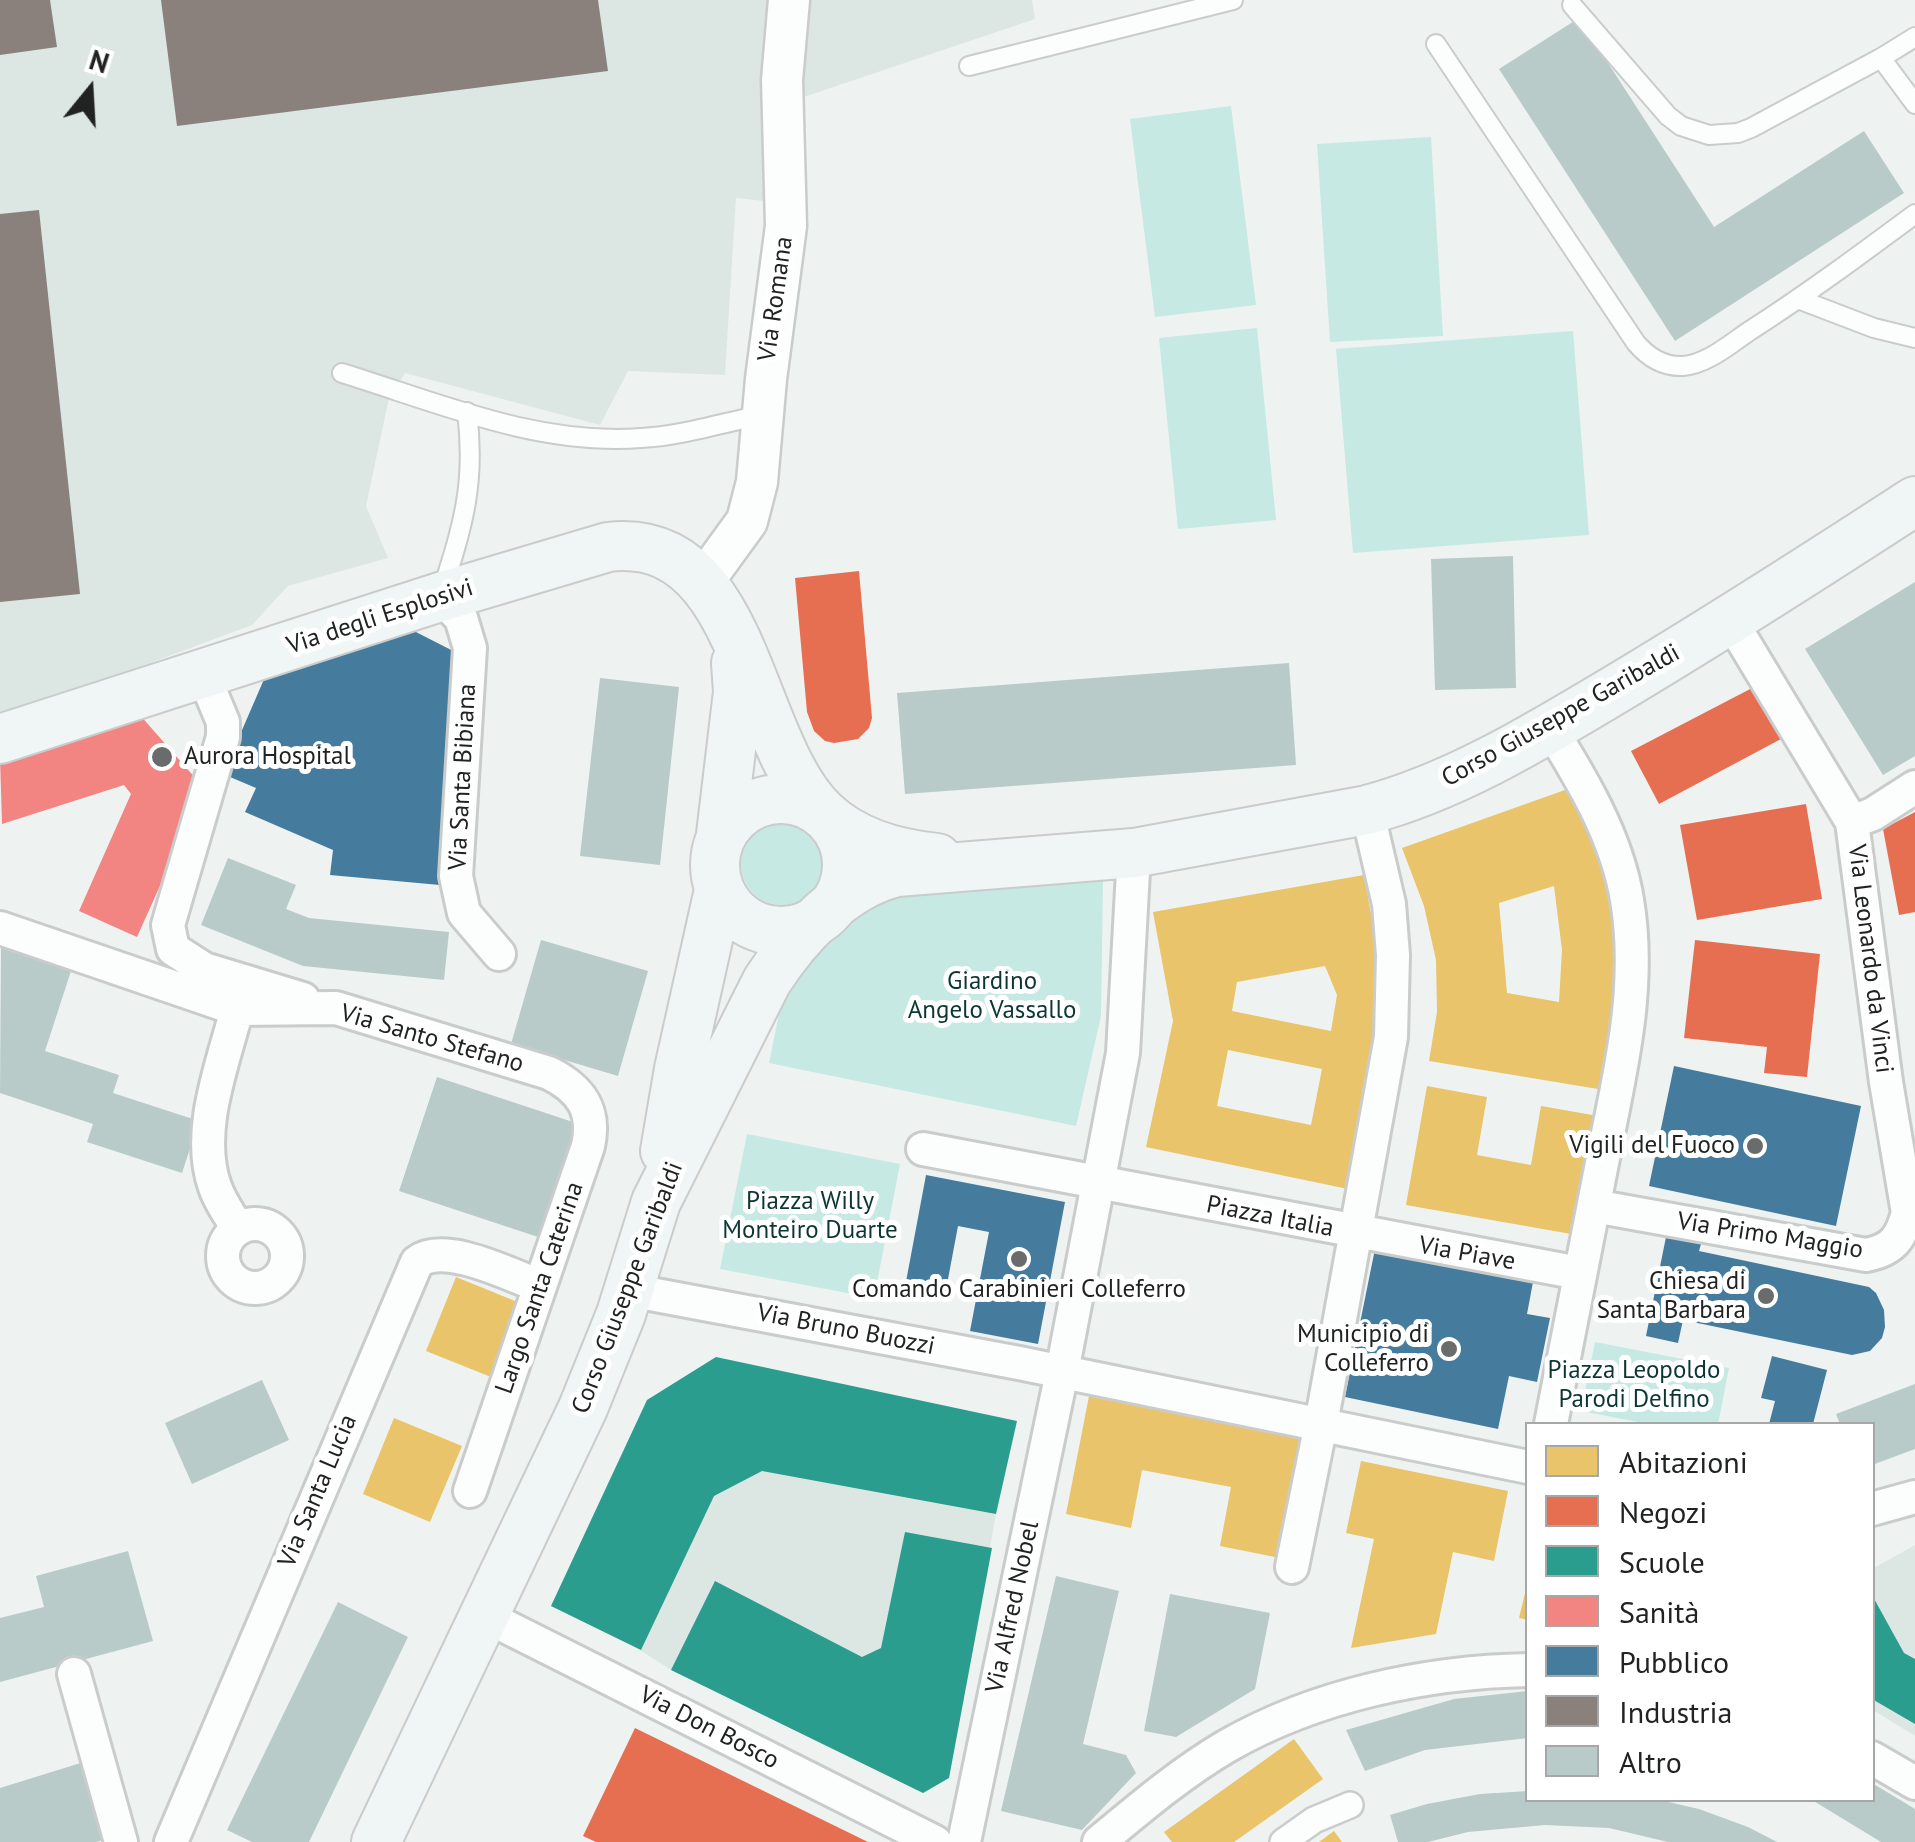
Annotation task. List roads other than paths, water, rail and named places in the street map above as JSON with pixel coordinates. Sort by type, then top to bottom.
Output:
[{"type":"main road","name":"Corso Giuseppe Garibaldi","points":[[376,1842],[583,1408],[629,1290],[656,1202],[767,981],[784,954],[821,918],[862,886],[910,870],[1134,853],[1399,801],[1550,728],[1731,620],[1915,501]]},
{"type":"main road","name":"Via degli Esplosivi","points":[[0,739],[440,596],[620,546],[635,546],[660,553],[702,583],[732,630],[783,753],[824,814]]},
{"type":"main road","name":"Via degli Esplosivi","points":[[721,834],[738,692],[732,630]]},
{"type":"main road","points":[[656,1202],[679,1069],[719,890],[715,862],[721,834],[749,806],[768,799],[788,798],[807,803],[824,814],[846,847],[848,867],[835,904],[821,918],[799,929],[764,930],[742,919],[719,890]]},
{"type":"main road","name":"Corso Giuseppe Garibaldi","points":[[824,814],[868,841],[900,853],[995,865]]},
{"type":"street","name":"Via Romana","points":[[702,583],[747,520],[757,482],[786,226],[782,80],[790,0]]},
{"type":"street","name":"Via Santa Bibiana","points":[[440,596],[461,618],[470,648],[457,842],[458,892],[470,924],[499,954]]},
{"type":"street","name":"Via Leonardo da Vinci","points":[[1731,620],[1852,822],[1886,1082],[1911,1202]]},
{"type":"street","points":[[203,674],[223,722],[224,736],[170,913],[173,949],[204,970],[336,1008]]},
{"type":"street","points":[[1550,728],[1602,820],[1627,900],[1631,1017],[1551,1422]]},
{"type":"street","points":[[1852,822],[1915,788]]},
{"type":"street","points":[[1355,1233],[1384,1087],[1393,1010],[1393,945],[1387,883],[1367,810]]},
{"type":"street","points":[[1134,853],[1126,1027],[1062,1372],[1525,1465]]},
{"type":"street","name":"Via Santo Stefano","points":[[0,928],[237,1010],[336,1008],[549,1073],[573,1087]]},
{"type":"street","points":[[237,1010],[212,1105],[209,1159],[215,1189],[238,1229]]},
{"type":"street","name":"Largo Santa Caterina","points":[[470,1491],[592,1129],[588,1106],[573,1087]]},
{"type":"street","points":[[924,1149],[1098,1184]]},
{"type":"street","name":"Piazza Italia","points":[[1098,1184],[1355,1233],[1292,1567]]},
{"type":"street","name":"Via Primo Maggio","points":[[1594,1206],[1866,1255],[1880,1253],[1898,1239],[1911,1202]]},
{"type":"street","name":"Via Piave","points":[[1355,1233],[1580,1273]]},
{"type":"street","name":"Via Santa Lucia","points":[[171,1842],[417,1262],[436,1254],[454,1256],[540,1286]]},
{"type":"street","name":"Via Bruno Buozzi","points":[[629,1290],[1062,1372]]},
{"type":"street","name":"Via Alfred Nobel","points":[[964,1842],[1062,1372]]},
{"type":"street","points":[[1875,1508],[1915,1497]]},
{"type":"street","name":"Via Don Bosco","points":[[483,1615],[935,1842]]},
{"type":"street","points":[[1099,1842],[1171,1783],[1228,1746],[1273,1724],[1403,1683],[1525,1670]]},
{"type":"street","points":[[74,1674],[122,1842]]},
{"type":"street","points":[[1875,1760],[1915,1783]]},
{"type":"street","points":[[1282,1842],[1314,1820],[1350,1805]]},
{"type":"lane","points":[[969,66],[1233,0]]},
{"type":"lane","points":[[1572,5],[1668,116],[1680,126],[1708,135],[1751,128],[1915,37]]},
{"type":"lane","points":[[1436,44],[1644,352],[1669,365],[1695,364],[1798,299],[1915,214]]},
{"type":"lane","points":[[1881,58],[1915,104]]},
{"type":"lane","points":[[1798,299],[1874,328],[1915,338]]},
{"type":"lane","points":[[342,373],[550,434],[618,439],[661,436],[762,414]]},
{"type":"lane","points":[[440,596],[469,498],[471,442],[467,412]]},
{"type":"place","name":"Aurora Hospital","points":[[162,757]]},
{"type":"place","name":"Vigili del Fuoco","points":[[1755,1146]]},
{"type":"place","name":"Comando Carabinieri Colleferro","points":[[1019,1259]]},
{"type":"place","name":"Chiesa di Santa Barbara","points":[[1766,1296]]},
{"type":"place","name":"Municipio di Colleferro","points":[[1449,1349]]},
{"type":"park label","name":"Giardino Angelo Vassallo","points":[[992,996]]},
{"type":"park label","name":"Piazza Willy Monteiro Duarte","points":[[810,1216]]},
{"type":"park label","name":"Piazza Leopoldo Parodi Delfino","points":[[1634,1386]]}]
